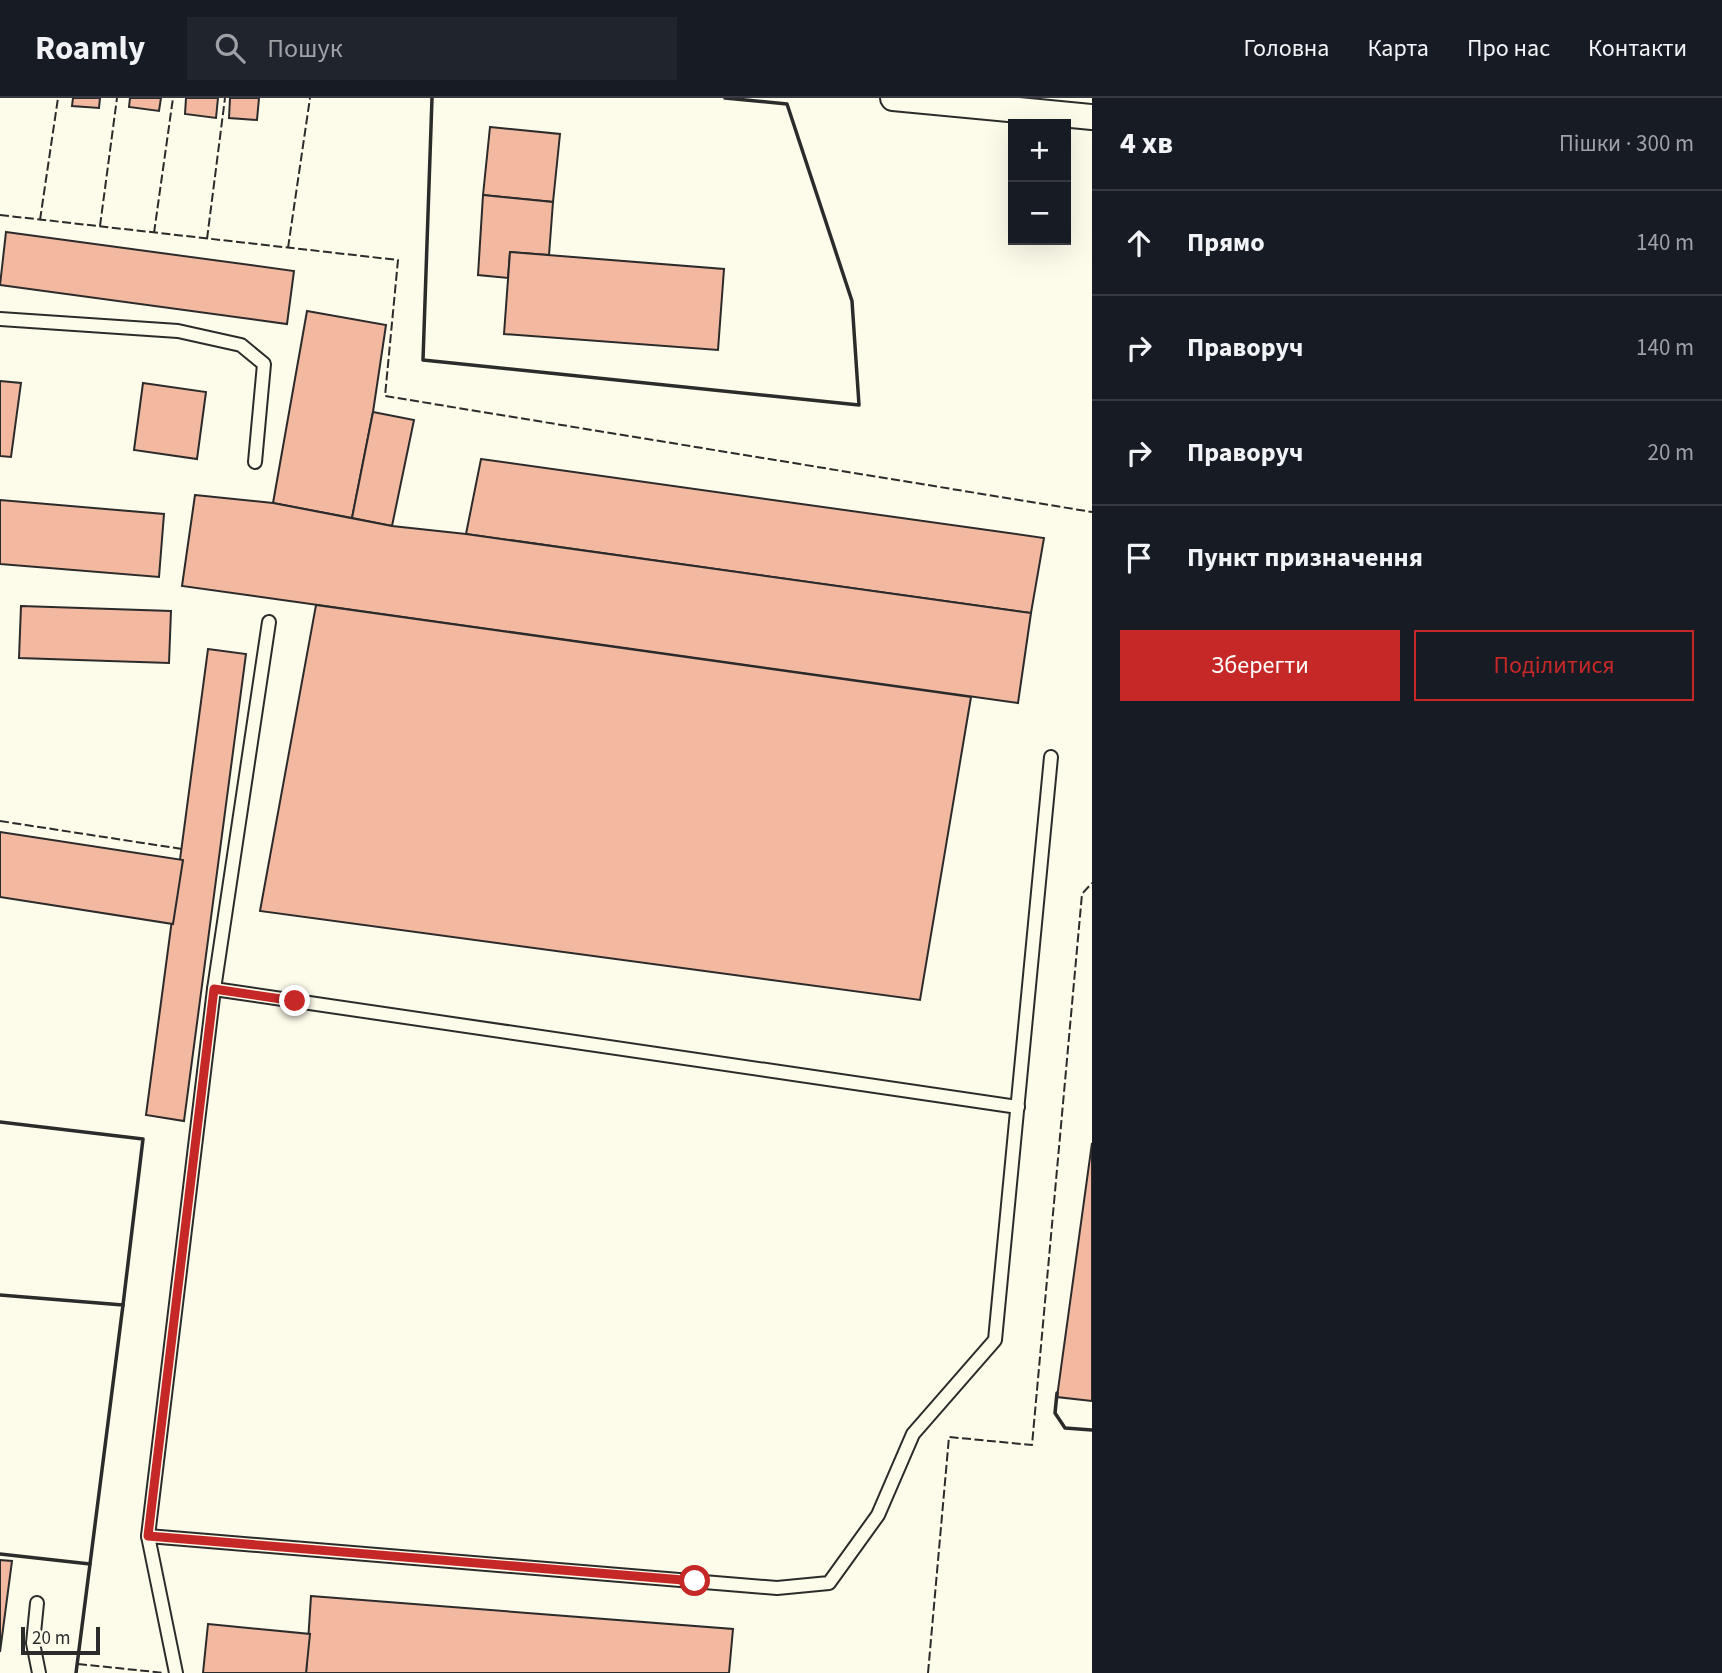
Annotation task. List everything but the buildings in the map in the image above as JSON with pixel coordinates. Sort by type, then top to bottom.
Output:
[{"type":"street","points":[[893,98],[1092,117]]},
{"type":"lane","points":[[0,319],[178,331],[241,345],[264,364],[254,462]]},
{"type":"lane","points":[[176,1673],[148,1536],[214,989],[270,622]]},
{"type":"lane","points":[[148,1536],[777,1588],[829,1583],[878,1515],[913,1434],[995,1340],[1052,757]]},
{"type":"lane","points":[[214,989],[1018,1107]]},
{"type":"lane","points":[[37,1603],[33,1643],[39,1673]]},
{"type":"fence","points":[[40,220],[58,98]]},
{"type":"fence","points":[[100,226],[117,98]]},
{"type":"fence","points":[[154,233],[173,98]]},
{"type":"fence","points":[[207,239],[225,98]]},
{"type":"fence","points":[[288,248],[310,98]]},
{"type":"fence","points":[[0,215],[398,260],[385,396],[1092,512]]},
{"type":"fence","points":[[0,821],[182,849]]},
{"type":"fence","points":[[928,1673],[949,1437],[1032,1445],[1082,894],[1092,883]]},
{"type":"fence","points":[[78,1664],[165,1673]]},
{"type":"wall","points":[[432,98],[423,360],[859,405],[852,301],[787,104],[725,98]]},
{"type":"wall","points":[[0,1122],[143,1139],[123,1305]]},
{"type":"wall","points":[[0,1295],[123,1305],[90,1564],[0,1554]]},
{"type":"wall","points":[[1057,1393],[1055,1413],[1065,1428],[1092,1430]]},
{"type":"wall","points":[[76,1673],[90,1564]]},
{"type":"route","points":[[295,1001],[214,989],[148,1536],[695,1581]]}]
